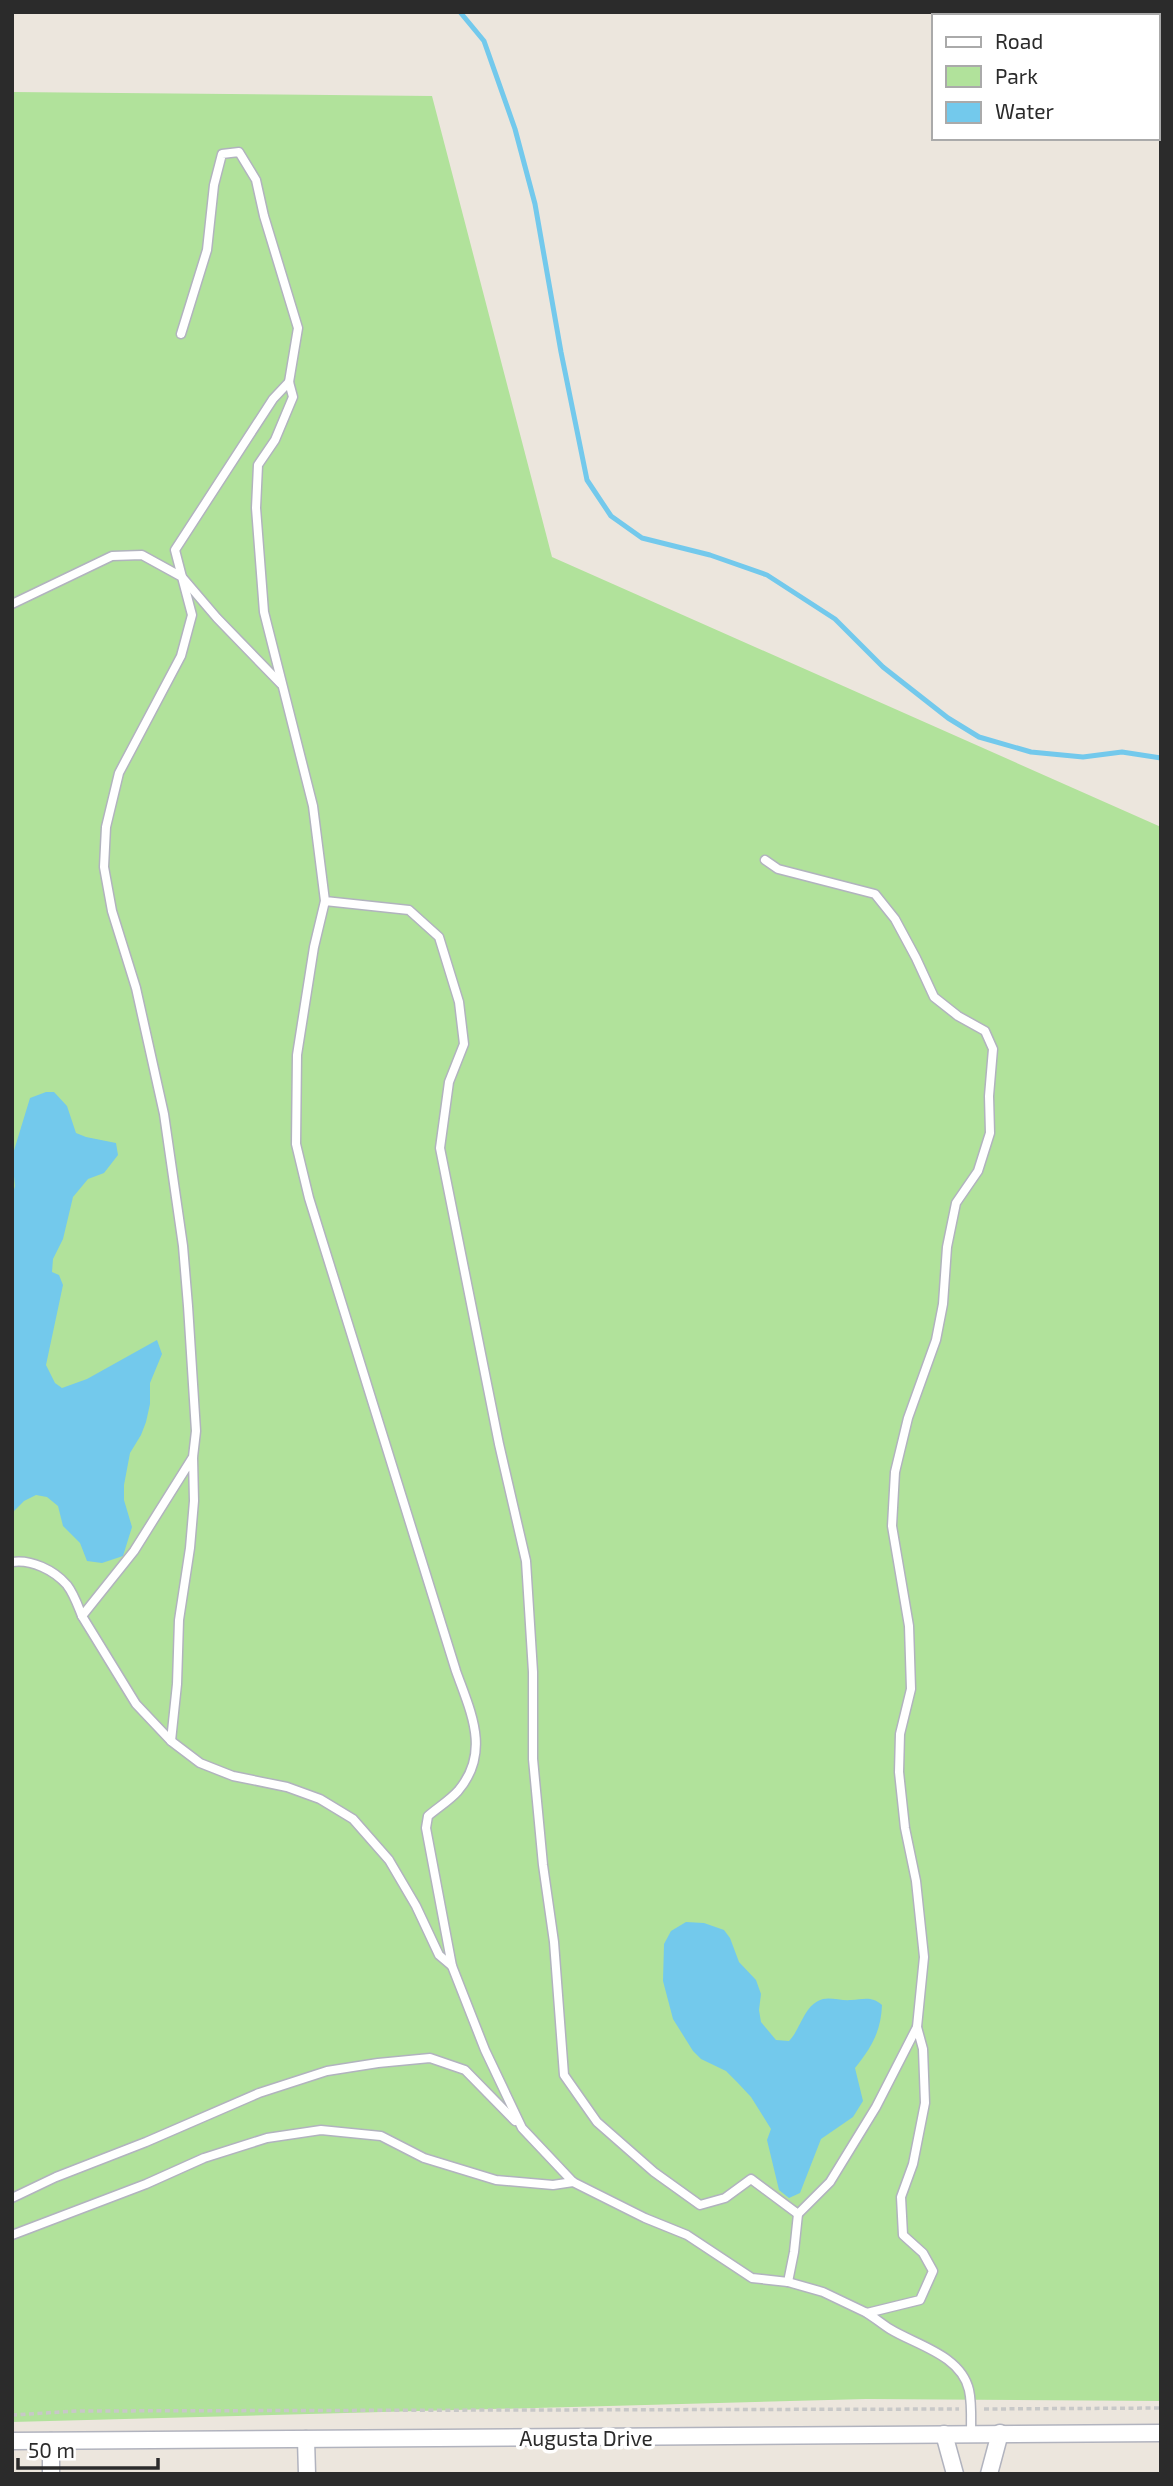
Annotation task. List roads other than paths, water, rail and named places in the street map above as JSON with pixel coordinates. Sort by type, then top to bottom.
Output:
[{"type":"street","points":[[989,2474],[1000,2433]]},
{"type":"street","name":"Augusta Drive","points":[[12,2441],[1161,2433]]},
{"type":"street","points":[[944,2434],[955,2474]]},
{"type":"street","points":[[306,2439],[307,2474]]},
{"type":"street","points":[[51,2441],[51,2474]]},
{"type":"lane","points":[[181,334],[207,250],[214,185],[222,154],[239,152],[256,180],[264,216],[298,328],[289,382],[293,397],[275,440],[258,464],[256,508],[264,612],[313,806],[325,901],[314,947],[297,1055],[296,1144],[309,1198],[475,1725],[473,1767],[457,1792],[428,1816],[426,1828],[452,1966],[485,2050],[522,2128]]},
{"type":"lane","points":[[171,1741],[177,1684],[179,1620],[194,1501],[193,1457],[196,1431],[188,1306],[183,1246],[164,1114],[136,988],[112,911],[104,867],[106,827],[119,773],[181,656],[192,615],[175,550],[273,399],[289,382]]},
{"type":"lane","points":[[12,604],[112,556],[142,555],[183,577],[217,618],[283,686]]},
{"type":"lane","points":[[765,860],[778,869],[875,894],[895,919],[934,997],[958,1016],[985,1031],[993,1049],[989,1096],[990,1133],[978,1171],[956,1203],[947,1247],[943,1304],[936,1340],[908,1418],[895,1472],[892,1526],[909,1626],[911,1689],[900,1734],[899,1772],[905,1828],[916,1881],[924,1957],[917,2027],[923,2049],[925,2103],[913,2164],[901,2197],[903,2235],[923,2253],[933,2271],[920,2300],[867,2313]]},
{"type":"lane","points":[[325,901],[409,910],[439,937],[459,1002],[464,1044],[449,1082],[440,1148],[499,1444],[526,1561],[533,1672],[533,1759],[543,1865],[554,1942],[564,2075],[597,2122],[654,2172],[700,2205],[725,2198],[751,2179],[798,2214]]},
{"type":"lane","points":[[82,1616],[134,1551],[193,1457]]},
{"type":"lane","points":[[12,1562],[25,1560],[51,1572],[67,1586],[82,1616],[136,1704],[171,1741],[200,1763],[233,1776],[287,1787],[320,1799],[353,1819],[389,1860],[416,1906],[439,1955],[452,1966]]},
{"type":"lane","points":[[788,2282],[798,2214],[830,2182],[876,2107],[917,2027]]},
{"type":"lane","points":[[12,2198],[56,2176],[146,2142],[259,2093],[327,2071],[430,2058],[465,2070],[573,2182],[645,2218],[687,2235],[752,2277],[788,2282],[823,2292],[930,2348],[963,2375],[969,2389],[971,2433]]},
{"type":"lane","points":[[12,2235],[146,2184],[204,2158],[267,2138],[321,2130],[381,2136],[424,2158],[496,2180],[553,2185],[573,2182]]},
{"type":"water","points":[[54,1092],[67,1106],[76,1133],[116,1143],[118,1155],[104,1173],[88,1179],[73,1197],[63,1239],[53,1259],[52,1272],[59,1275],[63,1285],[46,1365],[55,1383],[62,1388],[87,1379],[157,1340],[162,1354],[150,1383],[150,1404],[146,1422],[130,1453],[124,1485],[124,1500],[132,1527],[123,1556],[102,1563],[87,1561],[80,1543],[63,1526],[58,1506],[47,1497],[36,1495],[24,1501],[12,1513],[12,1197],[15,1186],[12,1157],[30,1098]]},
{"type":"water","points":[[686,1922],[704,1923],[724,1930],[739,1962],[756,1980],[761,1994],[761,2022],[776,2040],[789,2041],[811,2006],[823,1999],[868,1999],[882,2005],[880,2023],[874,2039],[855,2068],[863,2101],[853,2117],[821,2139],[800,2193],[789,2198],[779,2190],[767,2140],[771,2129],[751,2097],[726,2071],[701,2059],[693,2051],[673,2019],[663,1981],[664,1944],[671,1931]]},
{"type":"waterway","points":[[460,12],[484,41],[515,129],[535,204],[587,480],[611,516],[642,538],[710,555],[767,575],[835,619],[883,667],[948,718],[979,737],[1031,752],[1083,757],[1122,752],[1161,758]]}]
